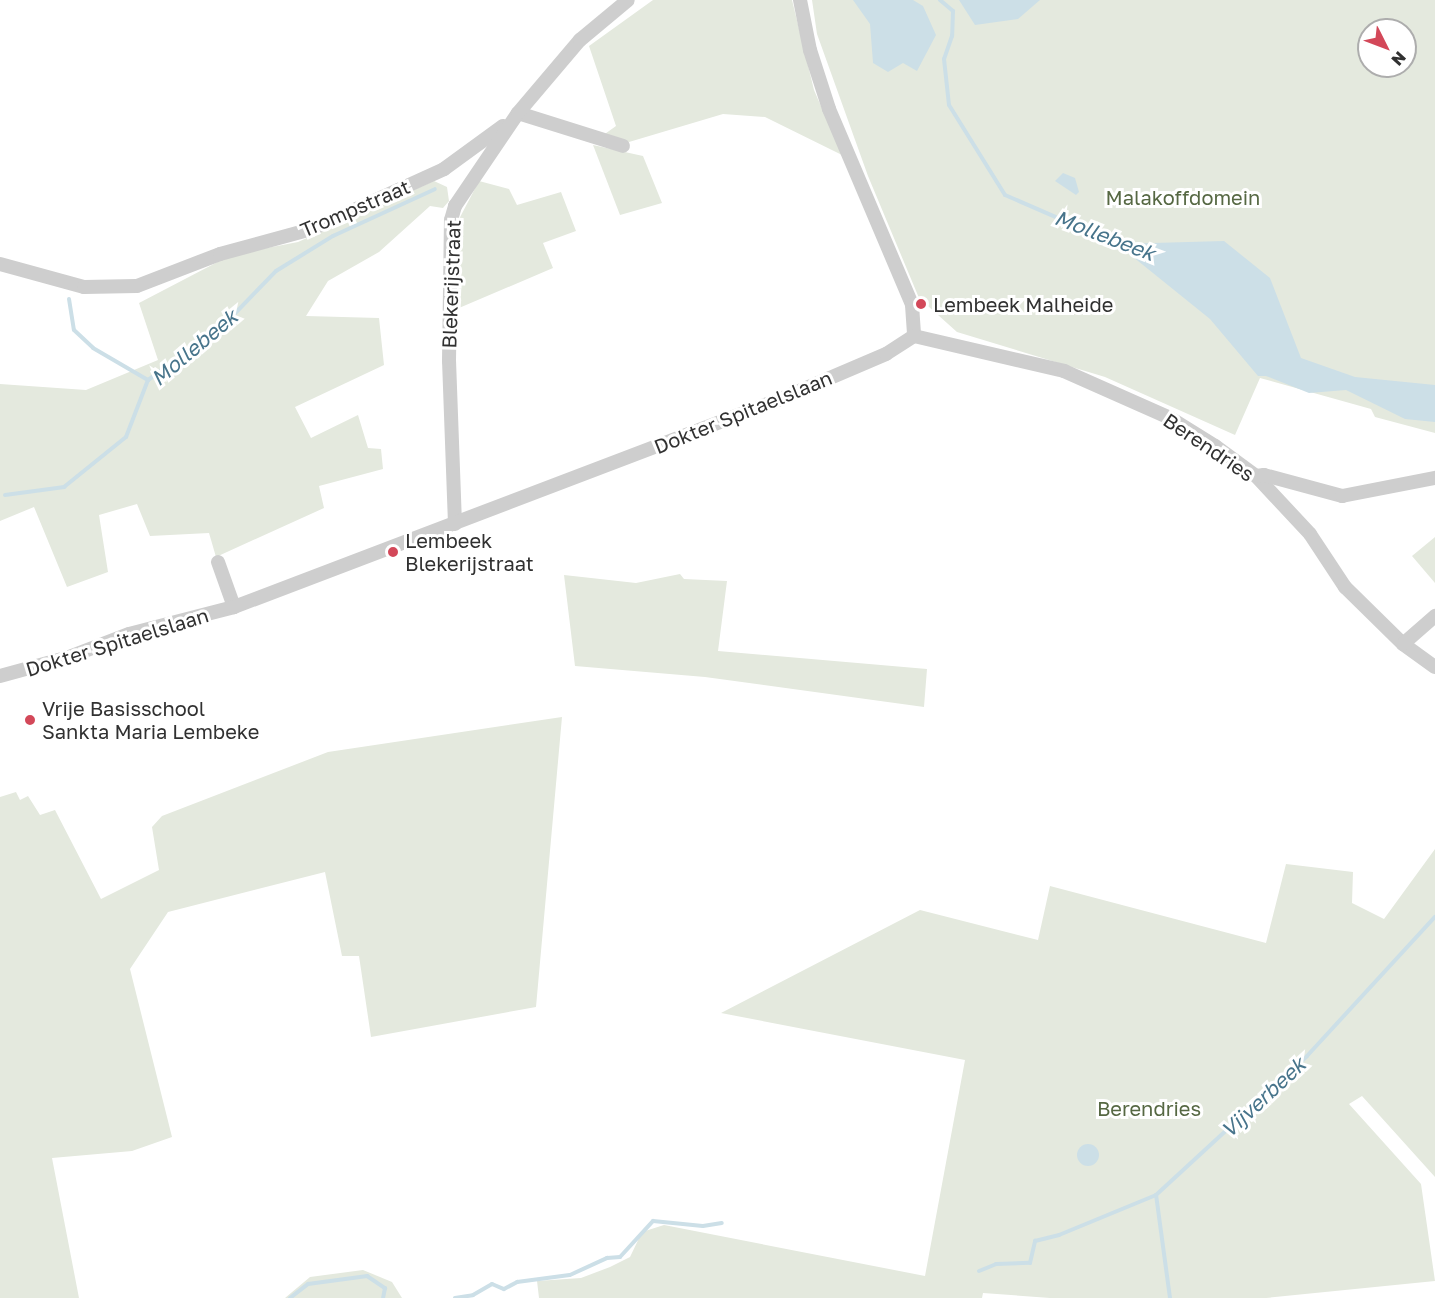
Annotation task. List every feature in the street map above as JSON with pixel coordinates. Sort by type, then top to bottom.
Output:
[{"type":"street","name":"Blekerijstraat","points":[[455,524],[450,445],[451,220],[461,193],[518,113],[580,40],[628,0]]},
{"type":"street","points":[[800,0],[810,50],[829,109],[912,305],[914,336]]},
{"type":"street","points":[[518,113],[622,146]]},
{"type":"street","name":"Trompstraat","points":[[0,264],[84,287],[137,286],[220,254],[312,229],[444,169],[518,113]]},
{"type":"street","points":[[444,169],[457,178],[461,193]]},
{"type":"street","name":"Dokter Spitaelslaan","points":[[0,676],[69,657],[129,634],[234,607],[783,398],[898,346],[914,336]]},
{"type":"street","name":"Berendries","points":[[914,336],[1064,371],[1170,418],[1256,476],[1310,534],[1345,587],[1403,644],[1435,668]]},
{"type":"street","points":[[1256,476],[1342,496],[1435,478]]},
{"type":"street","name":"Dokter Spitaelslaan","points":[[218,562],[234,607]]},
{"type":"street","points":[[1403,644],[1435,616]]},
{"type":"green space","points":[[653,0],[792,0],[814,90],[842,155],[765,117],[723,114],[629,142],[602,136],[616,126],[589,46]]},
{"type":"green space","name":"Malakoffdomein","points":[[812,0],[1435,0],[1435,433],[1375,417],[1371,409],[1260,378],[1235,435],[1105,377],[957,332],[919,298],[868,176],[817,34]]},
{"type":"green space","points":[[593,145],[643,156],[662,203],[620,215]]},
{"type":"green space","points":[[434,181],[447,187],[449,201],[443,208],[430,206],[379,252],[328,281],[306,316],[379,318],[384,365],[295,407],[311,438],[358,415],[368,448],[381,449],[383,469],[319,486],[324,508],[216,557],[209,533],[150,536],[137,504],[99,515],[108,572],[67,587],[34,507],[0,521],[0,384],[86,390],[158,360],[139,303],[231,255],[298,242]]},
{"type":"green space","points":[[479,181],[509,189],[517,205],[561,192],[576,231],[543,243],[553,268],[459,308],[458,221]]},
{"type":"green space","points":[[1435,537],[1435,583],[1412,556]]},
{"type":"green space","points":[[680,574],[684,579],[727,581],[718,651],[927,669],[924,707],[705,677],[575,666],[564,575],[636,583]]},
{"type":"green space","points":[[562,717],[536,1007],[371,1037],[359,956],[342,956],[325,872],[168,912],[130,969],[172,1137],[132,1151],[52,1158],[79,1298],[0,1298],[0,797],[16,792],[20,800],[28,796],[40,815],[55,810],[101,899],[159,870],[152,827],[162,816],[328,752]]},
{"type":"green space","name":"Berendries","points":[[1435,849],[1435,1177],[1362,1096],[1349,1104],[1421,1184],[1435,1281],[1266,1298],[1050,1298],[983,1293],[982,1298],[539,1298],[537,1281],[581,1278],[610,1267],[630,1257],[642,1232],[664,1225],[925,1276],[965,1060],[721,1013],[920,910],[1038,940],[1050,886],[1266,943],[1286,864],[1353,872],[1352,903],[1384,919]]},
{"type":"green space","points":[[363,1270],[392,1282],[402,1298],[285,1298],[310,1277]]},
{"type":"shaded area","points":[[853,0],[913,0],[923,6],[936,35],[917,71],[903,63],[888,72],[873,63],[870,24]]},
{"type":"shaded area","points":[[959,0],[1040,0],[1018,19],[975,25]]},
{"type":"shaded area","points":[[1063,173],[1075,178],[1079,192],[1076,195],[1055,181]]},
{"type":"shaded area","points":[[1224,241],[1270,278],[1301,358],[1355,377],[1435,385],[1435,422],[1405,419],[1346,390],[1309,393],[1266,376],[1258,376],[1210,319],[1117,244]]},
{"type":"shaded area","points":[[1088,1144],[1096,1147],[1099,1155],[1096,1163],[1088,1166],[1080,1163],[1077,1155],[1080,1147]]},
{"type":"waterway","name":"Mollebeek","points":[[940,0],[953,11],[952,36],[944,59],[949,105],[1005,195],[1120,245]]},
{"type":"waterway","name":"Mollebeek","points":[[5,495],[64,487],[126,437],[148,380],[218,331],[276,271],[333,236],[435,189]]},
{"type":"waterway","points":[[69,299],[74,330],[93,348],[148,380]]},
{"type":"waterway","name":"Vijverbeek","points":[[1170,1298],[1156,1195],[1307,1056],[1435,917]]},
{"type":"waterway","points":[[979,1271],[996,1264],[1030,1263],[1035,1241],[1059,1235],[1156,1195]]},
{"type":"waterway","points":[[455,1298],[473,1295],[492,1284],[504,1289],[517,1282],[570,1275],[607,1258],[620,1257],[653,1221],[703,1226],[722,1223]]},
{"type":"waterway","points":[[290,1298],[308,1284],[367,1276],[385,1288],[383,1298]]},
{"type":"place","name":"Lembeek Malheide","points":[[921,304]]},
{"type":"place","name":"Lembeek Blekerijstraat","points":[[393,552]]},
{"type":"place","name":"Vrije Basisschool Sankta Maria Lembeke","points":[[30,720]]}]
